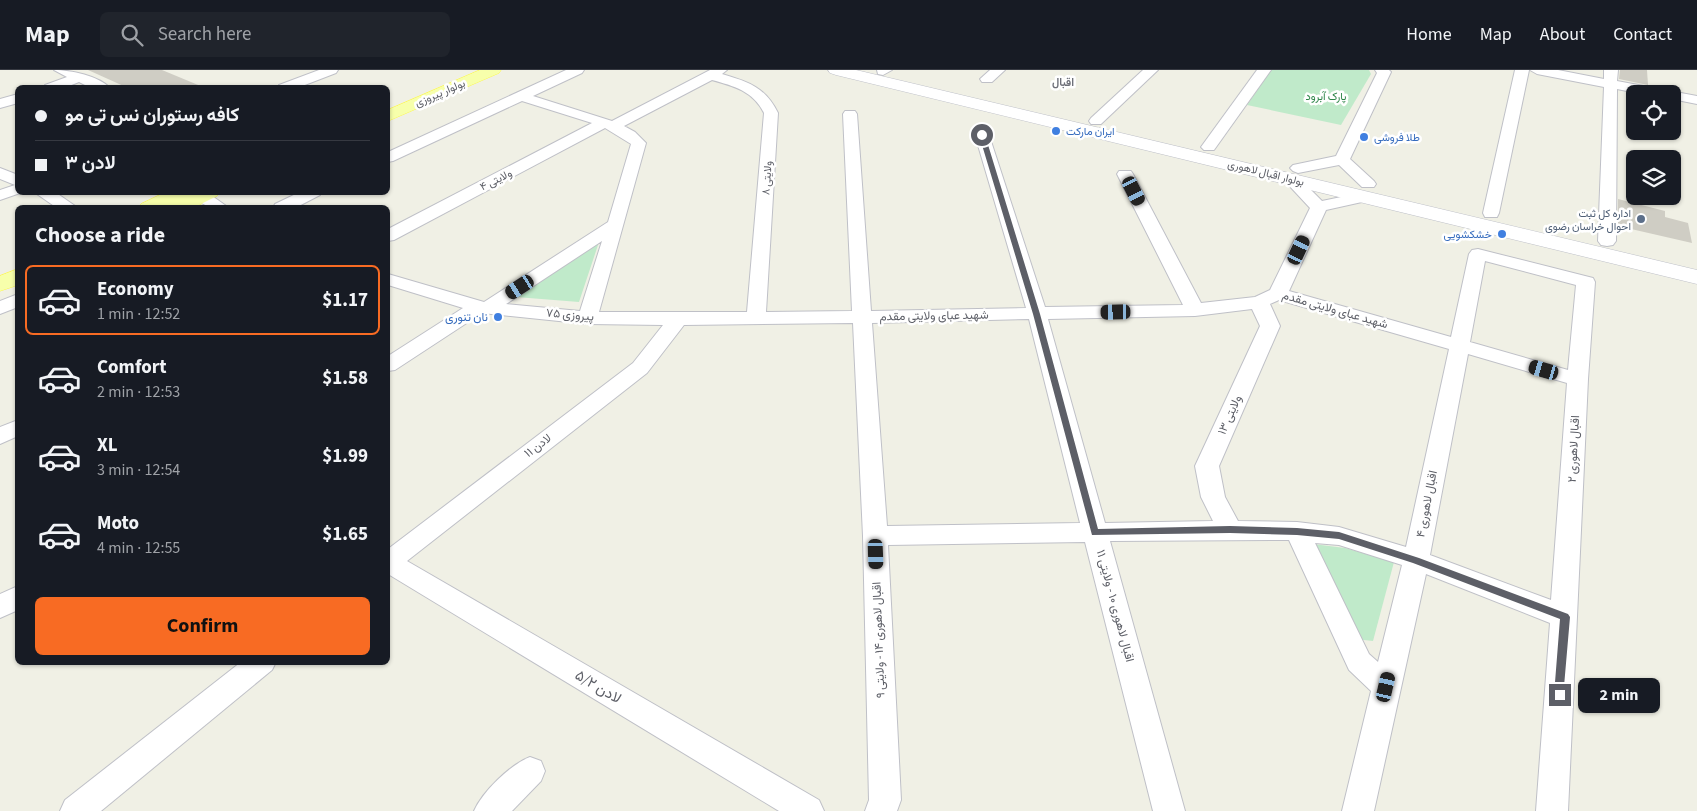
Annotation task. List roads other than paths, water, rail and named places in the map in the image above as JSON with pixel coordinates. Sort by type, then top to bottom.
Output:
[{"type":"main road","name":"بولوار پیروزی","points":[[390,105],[472,70]]},
{"type":"main road","name":"بولوار پیروزی","points":[[390,115],[493,70]]},
{"type":"main road","name":"بولوار اقبال لاهوری","points":[[836,70],[1096,121],[1208,147],[1294,174]]},
{"type":"main road","name":"بولوار اقبال لاهوری","points":[[882,70],[960,94],[1366,191],[1697,277]]},
{"type":"main road","name":"بولوار اقبال لاهوری","points":[[1366,191],[1491,213],[1697,263]]},
{"type":"main road","points":[[159,205],[194,195]]},
{"type":"main road","points":[[180,205],[196,195]]},
{"type":"main road","points":[[0,270],[15,264]]},
{"type":"main road","points":[[0,284],[15,277]]},
{"type":"street","points":[[61,70],[97,85]]},
{"type":"street","points":[[292,85],[331,70]]},
{"type":"street","points":[[390,157],[577,70]]},
{"type":"street","points":[[987,79],[998,70]]},
{"type":"street","points":[[1096,121],[1151,70]]},
{"type":"street","points":[[1208,147],[1264,70]]},
{"type":"street","points":[[1319,207],[1294,174],[1342,160],[1384,72],[1382,70]]},
{"type":"street","points":[[1491,213],[1522,70]]},
{"type":"street","points":[[1537,70],[1611,77],[1636,85]]},
{"type":"street","name":"ولایتی ۴","points":[[390,235],[715,72]]},
{"type":"street","name":"ولایتی ۸","points":[[715,72],[758,93],[767,103],[771,113],[756,318]]},
{"type":"street","points":[[1607,241],[1611,77]]},
{"type":"street","points":[[59,85],[81,78]]},
{"type":"street","points":[[520,96],[609,125],[632,136],[639,143],[588,318]]},
{"type":"street","points":[[1681,97],[1697,100]]},
{"type":"street","points":[[0,104],[15,99]]},
{"type":"street","name":"اقبال لاهوری ۱۴ - ولایتی ۹","points":[[850,114],[876,536],[885,800],[881,811]]},
{"type":"street","name":"اقبال لاهوری ۱۰ - ولایتی ۱۱","points":[[982,135],[1036,314],[1170,811]]},
{"type":"street","points":[[1269,298],[1319,207],[1366,191],[1342,160]]},
{"type":"street","points":[[0,173],[15,180]]},
{"type":"street","points":[[1125,174],[1195,310]]},
{"type":"street","points":[[0,195],[15,189]]},
{"type":"street","points":[[47,195],[65,205]]},
{"type":"street","points":[[200,195],[217,205]]},
{"type":"street","points":[[288,205],[308,195]]},
{"type":"street","points":[[390,363],[483,308],[616,224]]},
{"type":"street","name":"اقبال لاهوری ۴","points":[[1358,811],[1416,560],[1478,254],[1586,282]]},
{"type":"street","name":"پیروزی ۷۵","points":[[390,280],[483,308],[588,318],[678,320],[756,318]]},
{"type":"street","name":"اقبال لاهوری ۲","points":[[1552,811],[1578,379],[1586,282]]},
{"type":"street","points":[[390,296],[407,285]]},
{"type":"street","name":"شهید عبای ولایتی مقدم","points":[[756,318],[862,318],[1195,310],[1269,298],[1578,379]]},
{"type":"street","name":"ولایتی ۱۳","points":[[1230,530],[1213,497],[1207,466],[1270,326],[1269,298]]},
{"type":"street","points":[[0,308],[15,301]]},
{"type":"street","name":"لادن ۱۱","points":[[390,560],[640,368],[678,320]]},
{"type":"street","points":[[0,436],[15,428]]},
{"type":"street","points":[[876,536],[1230,530],[1297,531],[1339,536],[1416,560],[1565,617]]},
{"type":"street","points":[[1297,531],[1359,662],[1386,687]]},
{"type":"street","name":"لادن ۵/۲","points":[[390,563],[808,811]]},
{"type":"street","points":[[0,607],[15,598]]},
{"type":"street","points":[[76,811],[258,665]]},
{"type":"street","points":[[490,811],[530,771]]},
{"type":"place","name":"ایران مارکت","points":[[1056,131]]},
{"type":"place","name":"طلا فروشی","points":[[1364,137]]},
{"type":"place","name":"اداره کل ثبت احوال خراسان رضوی","points":[[1641,219]]},
{"type":"place","name":"خشکشویی","points":[[1502,234]]},
{"type":"place","name":"نان تنوری","points":[[498,317]]},
{"type":"district","name":"اقبال","points":[[1063,82]]},
{"type":"park label","name":"پارک آبرود","points":[[1326,96]]}]
